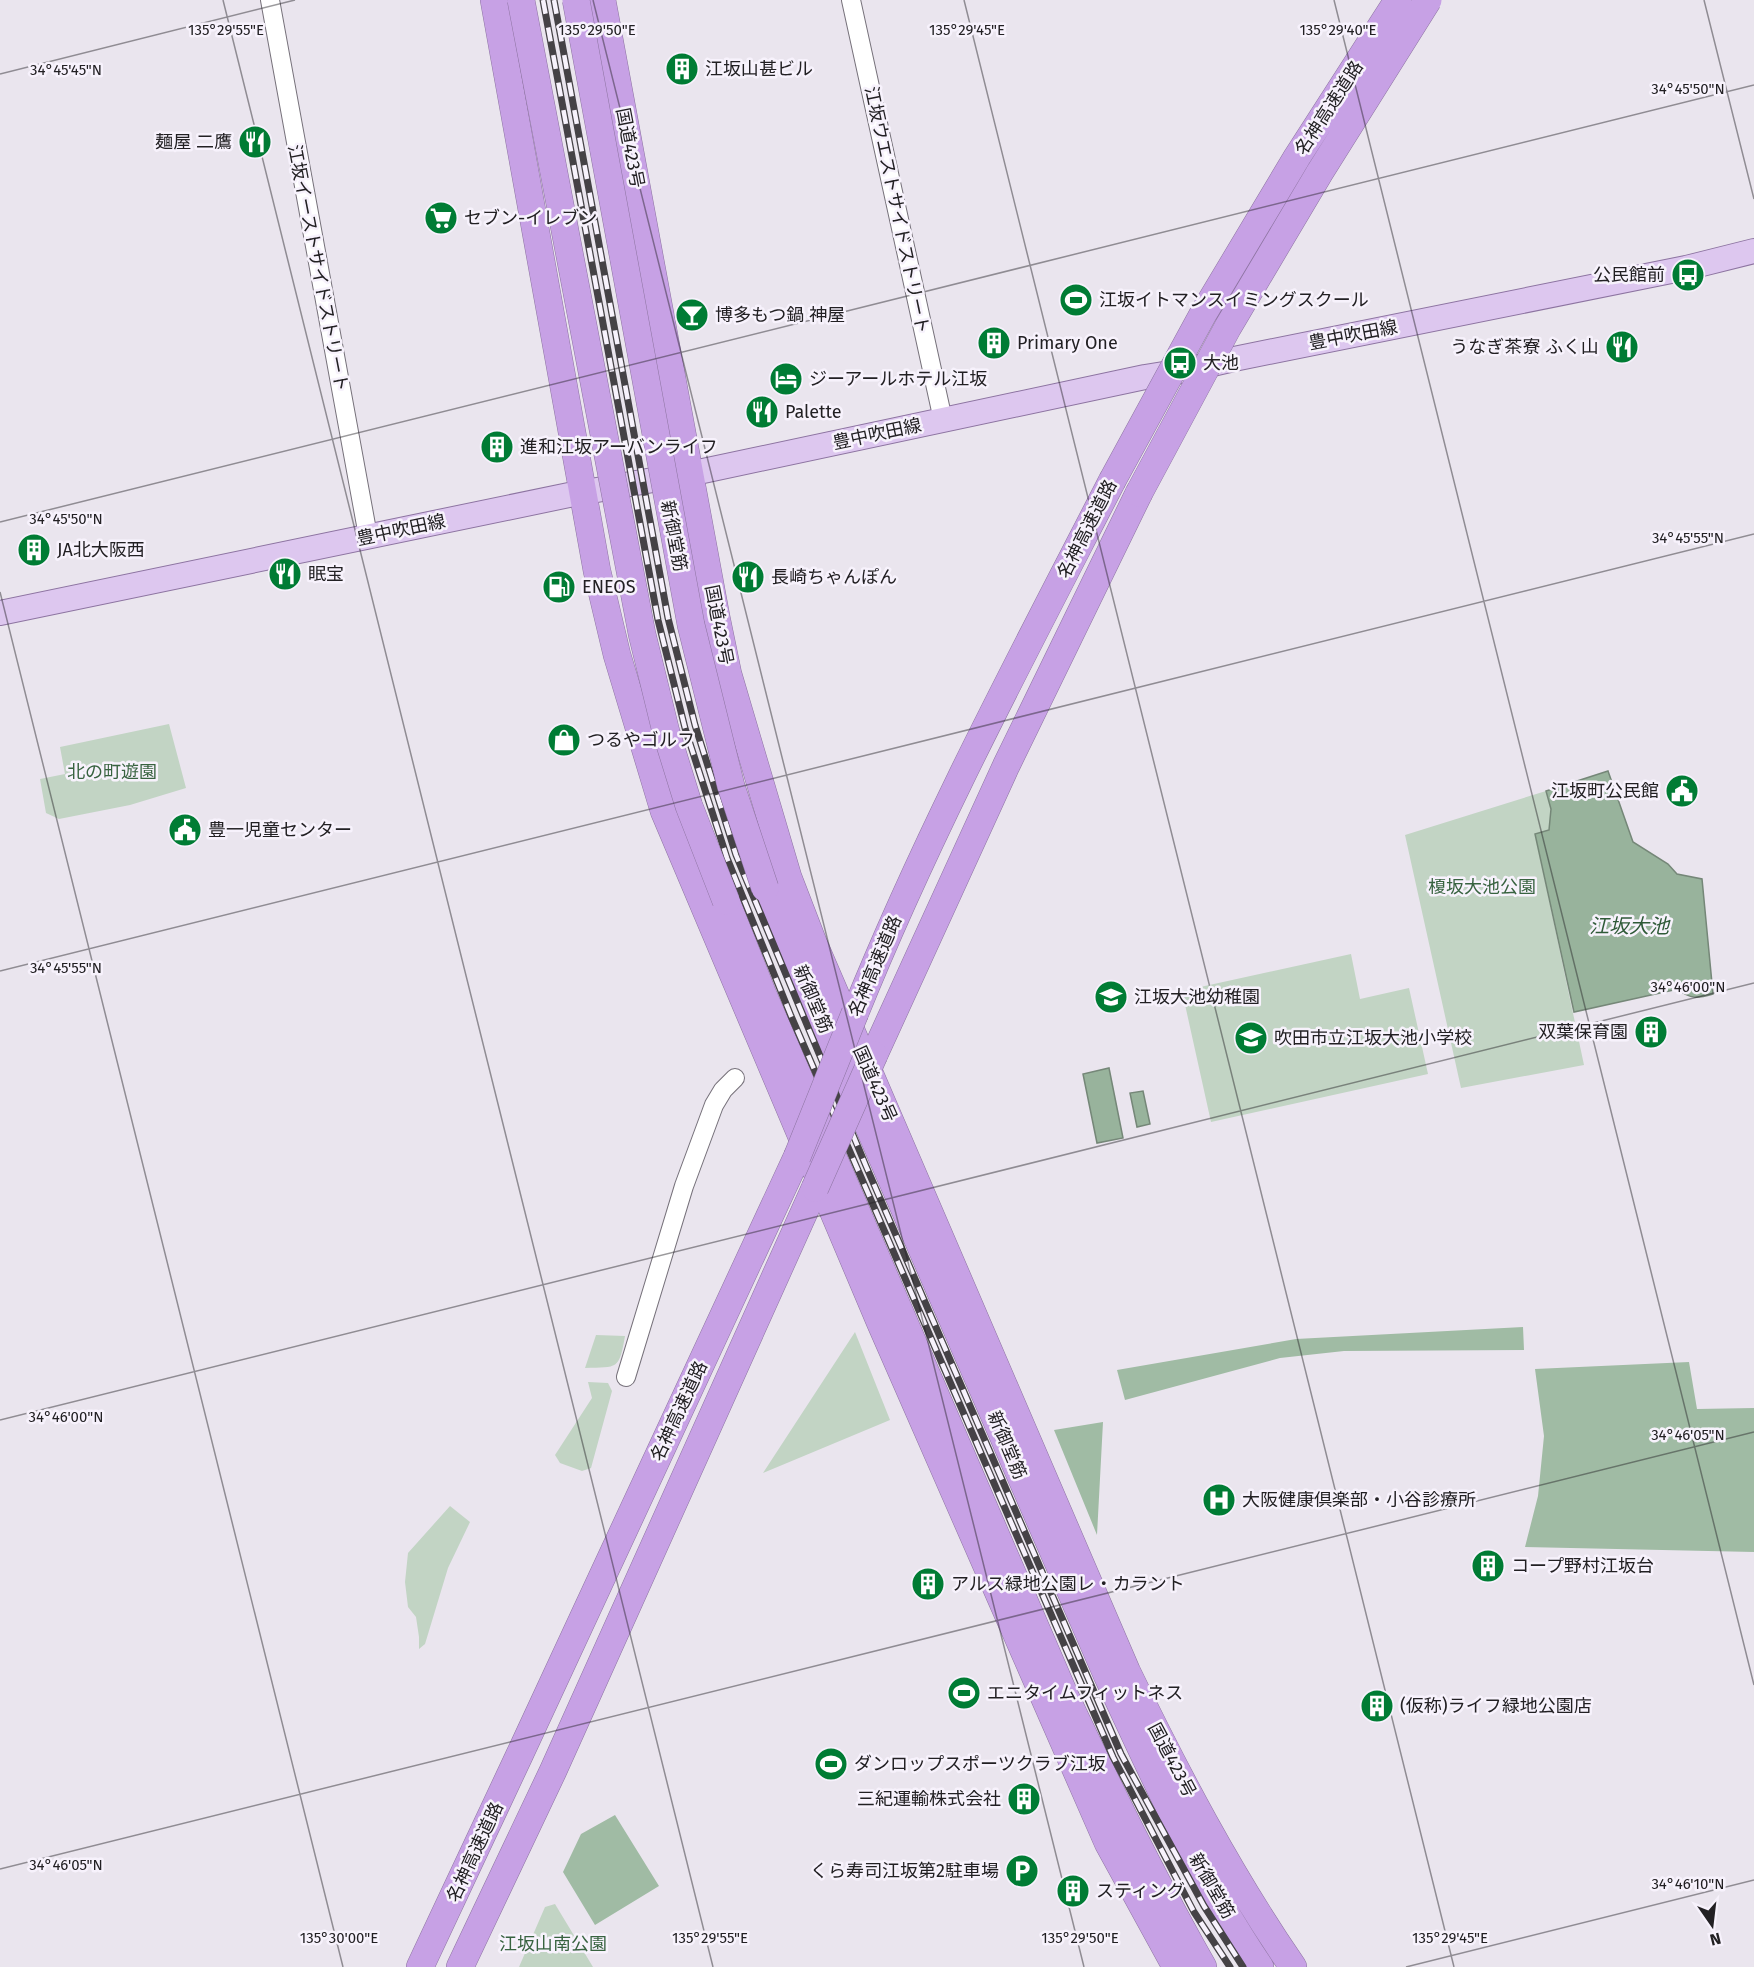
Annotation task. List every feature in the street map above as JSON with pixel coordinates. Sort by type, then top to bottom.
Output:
[{"type":"highway","points":[[494,0],[597,571],[617,655],[664,811],[885,1333],[1093,1811],[1176,1967]]},
{"type":"highway","points":[[521,0],[642,634],[669,743],[690,806],[767,1003],[1066,1698],[1148,1868],[1203,1967]]},
{"type":"highway","name":"新御堂筋","points":[[576,0],[691,626],[731,786],[765,888],[1107,1675],[1150,1768],[1203,1873],[1260,1967]]},
{"type":"highway","name":"国道423号","points":[[602,0],[728,674],[788,877],[813,942],[1127,1672],[1169,1758],[1228,1864],[1293,1967]]},
{"type":"highway","name":"名神高速道路","points":[[420,1967],[797,1156],[888,930],[973,752],[1112,481],[1203,314],[1297,158],[1398,0]]},
{"type":"highway","name":"名神高速道路","points":[[460,1967],[553,1771],[1001,777],[1139,493],[1228,327],[1320,172],[1428,0]]},
{"type":"main road","name":"豊中吹田線","points":[[0,613],[1686,268],[1754,251]]},
{"type":"street","name":"江坂イーストサイドストリート","points":[[270,0],[368,536]]},
{"type":"street","name":"江坂ウエストサイドストリート","points":[[851,0],[943,420]]},
{"type":"street","points":[[626,1377],[684,1186],[714,1105],[723,1090],[735,1078]]},
{"type":"green space","name":"北の町遊園","points":[[169,724],[186,788],[130,805],[59,819],[46,813],[40,779],[65,774],[60,747]]},
{"type":"green space","name":"榎坂大池公園","points":[[1546,791],[1551,809],[1549,830],[1535,834],[1584,1065],[1461,1088],[1405,835]]},
{"type":"green space","points":[[1351,954],[1360,999],[1409,988],[1428,1074],[1211,1122],[1182,991]]},
{"type":"green space","points":[[855,1332],[890,1420],[763,1473]]},
{"type":"green space","points":[[596,1335],[625,1336],[621,1355],[618,1361],[611,1366],[585,1368]]},
{"type":"green space","points":[[588,1382],[608,1383],[612,1391],[591,1468],[582,1471],[560,1463],[555,1455],[592,1398]]},
{"type":"green space","points":[[450,1506],[470,1522],[448,1568],[425,1644],[419,1649],[416,1617],[408,1607],[405,1582],[408,1553]]},
{"type":"green space","name":"江坂山南公園","points":[[555,1904],[593,1967],[519,1967],[545,1907]]},
{"type":"shaded area","points":[[1523,1327],[1524,1350],[1344,1351],[1280,1358],[1125,1400],[1117,1370],[1296,1339]]},
{"type":"shaded area","points":[[1689,1362],[1697,1409],[1754,1408],[1754,1552],[1525,1547],[1538,1496],[1544,1436],[1535,1369]]},
{"type":"shaded area","points":[[1103,1422],[1097,1535],[1054,1430]]},
{"type":"shaded area","points":[[615,1815],[659,1886],[595,1925],[563,1872],[581,1834]]},
{"type":"water","name":"江坂大池","points":[[1608,771],[1633,842],[1668,864],[1677,874],[1702,879],[1713,994],[1695,997],[1678,989],[1574,1012],[1535,834],[1549,830],[1551,809],[1546,791]]},
{"type":"water","points":[[1109,1068],[1123,1138],[1097,1143],[1083,1074]]},
{"type":"water","points":[[1143,1091],[1150,1124],[1137,1127],[1130,1093]]},
{"type":"railway","points":[[543,0],[658,620],[685,728],[727,858],[791,1016],[1113,1757],[1194,1912],[1230,1967]]},
{"type":"railway","points":[[554,0],[668,618],[695,725],[736,855],[866,1166],[1121,1754],[1204,1906],[1243,1967]]},
{"type":"place","name":"江坂山甚ビル","points":[[682,69]]},
{"type":"place","name":"麺屋 二鷹","points":[[255,142]]},
{"type":"place","name":"セブン-イレブン","points":[[441,218]]},
{"type":"place","name":"公民館前","points":[[1688,275]]},
{"type":"place","name":"江坂イトマンスイミングスクール","points":[[1076,300]]},
{"type":"place","name":"博多もつ鍋 神屋","points":[[692,315]]},
{"type":"place","name":"Primary One","points":[[994,343]]},
{"type":"place","name":"うなぎ茶寮 ふく山","points":[[1622,347]]},
{"type":"place","name":"大池","points":[[1180,363]]},
{"type":"place","name":"ジーアールホテル江坂","points":[[786,379]]},
{"type":"place","name":"Palette","points":[[762,412]]},
{"type":"place","name":"進和江坂アーバンライフ","points":[[497,447]]},
{"type":"place","name":"JA北大阪西","points":[[34,550]]},
{"type":"place","name":"眠宝","points":[[285,574]]},
{"type":"place","name":"長崎ちゃんぽん","points":[[748,577]]},
{"type":"place","name":"ENEOS","points":[[559,587]]},
{"type":"place","name":"つるやゴルフ","points":[[564,740]]},
{"type":"place","name":"江坂町公民館","points":[[1682,791]]},
{"type":"place","name":"豊一児童センター","points":[[185,830]]},
{"type":"place","name":"江坂大池幼稚園","points":[[1111,997]]},
{"type":"place","name":"双葉保育園","points":[[1651,1032]]},
{"type":"place","name":"吹田市立江坂大池小学校","points":[[1251,1038]]},
{"type":"place","name":"大阪健康倶楽部・小谷診療所","points":[[1219,1500]]},
{"type":"place","name":"コープ野村江坂台","points":[[1488,1566]]},
{"type":"place","name":"アルス緑地公園レ・カラント","points":[[928,1584]]},
{"type":"place","name":"エニタイムフィットネス","points":[[964,1693]]},
{"type":"place","name":"(仮称)ライフ緑地公園店","points":[[1377,1706]]},
{"type":"place","name":"ダンロップスポーツクラブ江坂","points":[[831,1764]]},
{"type":"place","name":"三紀運輸株式会社","points":[[1024,1799]]},
{"type":"place","name":"くら寿司江坂第2駐車場","points":[[1022,1871]]},
{"type":"place","name":"スティング","points":[[1073,1891]]}]
